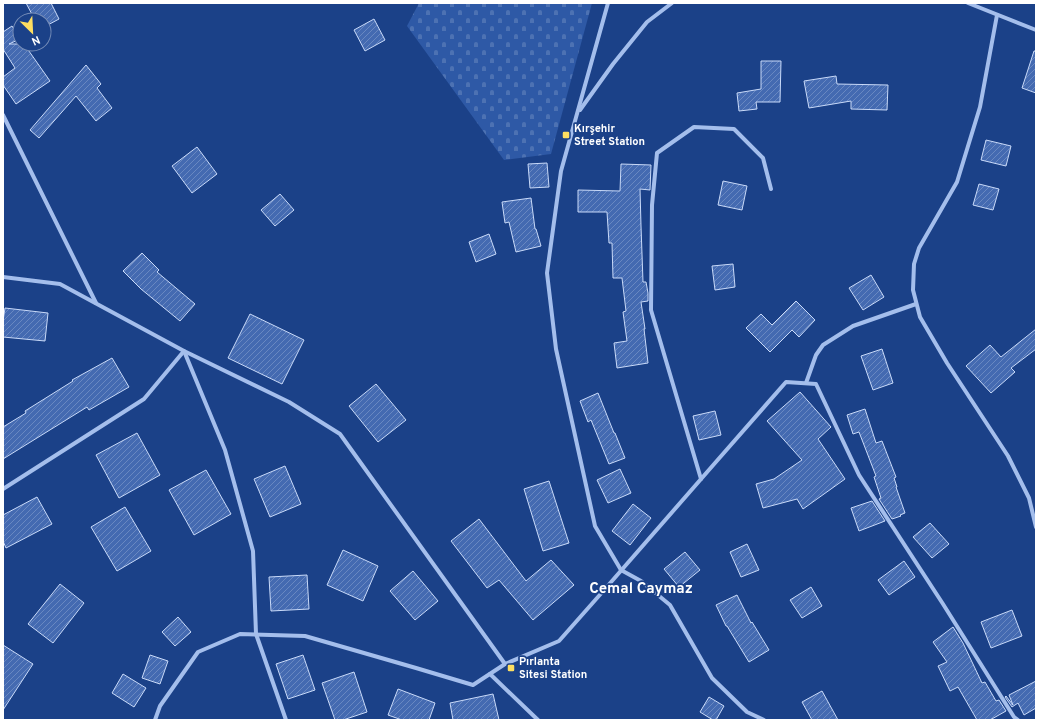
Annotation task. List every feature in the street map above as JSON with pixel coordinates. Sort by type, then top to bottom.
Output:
[{"type":"street","points":[[608,3],[561,171],[547,273],[556,349],[595,526],[621,570],[641,581],[670,605],[712,678],[747,712],[764,720]]},
{"type":"street","points":[[577,114],[613,64],[647,22],[672,3]]},
{"type":"street","points":[[968,3],[1036,30]]},
{"type":"street","points":[[997,15],[980,107],[957,182],[919,248],[914,264],[913,290],[920,317],[947,363],[1008,456],[1030,498],[1036,527]]},
{"type":"street","points":[[3,115],[96,303]]},
{"type":"street","points":[[701,478],[651,310],[652,205],[657,153],[694,127],[734,129],[763,158],[771,190]]},
{"type":"street","points":[[3,277],[60,284],[184,351],[289,402],[340,434],[505,664]]},
{"type":"street","points":[[806,383],[816,355],[823,346],[853,326],[916,304]]},
{"type":"street","points":[[3,489],[144,399],[184,351]]},
{"type":"street","points":[[184,351],[224,450],[253,551],[256,634],[286,720]]},
{"type":"street","points":[[155,720],[160,706],[198,652],[240,634],[305,636],[473,685],[505,664],[558,641],[786,382],[816,384],[859,476],[943,604],[1014,717],[1018,720]]},
{"type":"street","points":[[490,674],[538,720]]},
{"type":"green space","points":[[419,3],[592,3],[551,154],[504,160],[407,26]]},
{"type":"building","points":[[26,3],[51,3],[59,19],[52,23],[52,12],[31,12]]},
{"type":"building","points":[[374,19],[385,40],[365,51],[354,30]]},
{"type":"building","points":[[12,26],[12,43],[9,44],[12,44],[12,52],[30,52],[50,81],[16,104],[3,85],[3,77],[15,68],[3,49],[3,32]]},
{"type":"building","points":[[1034,51],[1036,51],[1036,93],[1022,88]]},
{"type":"building","points":[[761,61],[781,61],[780,102],[756,102],[757,109],[739,111],[737,93],[761,89]]},
{"type":"building","points":[[86,65],[101,84],[97,88],[112,108],[96,121],[76,96],[39,138],[30,130]]},
{"type":"building","points":[[836,76],[837,84],[888,85],[887,110],[851,109],[851,101],[809,108],[804,81]]},
{"type":"building","points":[[986,140],[1011,146],[1006,166],[981,160]]},
{"type":"building","points":[[197,147],[217,174],[192,193],[172,166]]},
{"type":"building","points":[[547,163],[549,187],[530,188],[528,164]]},
{"type":"building","points":[[621,164],[651,165],[650,190],[640,189],[643,282],[646,282],[648,293],[648,301],[641,302],[648,363],[617,368],[614,343],[627,341],[623,312],[626,311],[622,278],[613,278],[612,243],[609,243],[607,212],[578,212],[578,190],[620,191]]},
{"type":"building","points":[[723,181],[747,186],[742,210],[718,205]]},
{"type":"building","points":[[979,184],[999,189],[993,210],[973,205]]},
{"type":"building","points":[[280,194],[294,210],[275,226],[261,210]]},
{"type":"building","points":[[531,198],[535,229],[541,246],[516,252],[509,222],[505,223],[502,202]]},
{"type":"building","points":[[489,234],[496,254],[476,262],[469,242]]},
{"type":"building","points":[[142,253],[159,270],[157,272],[195,304],[180,321],[141,289],[123,271]]},
{"type":"building","points":[[733,264],[735,287],[715,290],[712,266]]},
{"type":"building","points":[[871,275],[884,297],[863,310],[849,288]]},
{"type":"building","points":[[796,301],[815,320],[799,337],[792,330],[770,352],[746,328],[761,314],[772,325]]},
{"type":"building","points":[[5,308],[48,313],[45,341],[3,337]]},
{"type":"building","points":[[250,314],[304,340],[282,384],[228,358]]},
{"type":"building","points":[[1036,329],[1036,349],[1011,368],[1015,372],[991,393],[966,366],[990,345],[1001,357]]},
{"type":"building","points":[[882,349],[893,383],[873,390],[861,356]]},
{"type":"building","points":[[112,358],[129,387],[89,410],[87,407],[3,459],[3,427],[26,413],[25,411],[73,381],[72,380]]},
{"type":"building","points":[[376,384],[406,420],[378,442],[349,406]]},
{"type":"building","points":[[800,392],[831,427],[818,439],[845,479],[803,509],[797,499],[763,508],[756,484],[774,479],[802,460],[767,421]]},
{"type":"building","points":[[598,393],[625,458],[609,464],[591,420],[588,422],[580,401]]},
{"type":"building","points":[[865,409],[876,443],[882,441],[896,477],[894,478],[896,487],[905,513],[892,519],[879,499],[881,498],[874,477],[876,476],[859,432],[853,434],[847,415]]},
{"type":"building","points":[[715,411],[721,435],[699,440],[693,416]]},
{"type":"building","points":[[137,433],[160,475],[119,498],[96,455]]},
{"type":"building","points":[[285,466],[301,504],[270,517],[254,479]]},
{"type":"building","points":[[620,469],[631,493],[608,503],[597,480]]},
{"type":"building","points":[[206,470],[231,514],[194,535],[169,490]]},
{"type":"building","points":[[549,481],[569,543],[543,551],[524,489]]},
{"type":"building","points":[[37,497],[52,524],[6,548],[3,541],[3,515]]},
{"type":"building","points":[[872,501],[885,521],[859,531],[851,508]]},
{"type":"building","points":[[633,504],[651,518],[630,545],[612,531]]},
{"type":"building","points":[[125,507],[151,551],[117,571],[91,527]]},
{"type":"building","points":[[479,519],[526,581],[551,560],[574,585],[533,620],[499,580],[487,588],[451,541]]},
{"type":"building","points":[[930,523],[949,544],[932,558],[913,537]]},
{"type":"building","points":[[747,544],[759,570],[741,577],[730,552]]},
{"type":"building","points":[[343,550],[378,566],[363,601],[327,585]]},
{"type":"building","points":[[685,552],[700,570],[679,587],[664,569]]},
{"type":"building","points":[[904,561],[915,577],[889,595],[878,580]]},
{"type":"building","points":[[413,571],[438,601],[415,620],[390,591]]},
{"type":"building","points":[[307,575],[309,609],[271,611],[269,577]]},
{"type":"building","points":[[60,584],[84,603],[53,643],[28,624]]},
{"type":"building","points":[[811,587],[822,606],[802,618],[790,600]]},
{"type":"building","points":[[737,595],[751,623],[752,622],[769,650],[749,662],[726,626],[716,605]]},
{"type":"building","points":[[1012,610],[1022,636],[991,648],[981,622]]},
{"type":"building","points":[[178,617],[191,632],[175,646],[162,632]]},
{"type":"building","points":[[953,627],[963,643],[982,683],[985,682],[996,701],[999,700],[1006,711],[990,720],[977,720],[958,687],[950,691],[938,666],[947,662],[933,642]]},
{"type":"building","points":[[3,645],[33,664],[3,710]]},
{"type":"building","points":[[150,655],[168,661],[160,684],[142,678]]},
{"type":"building","points":[[303,655],[315,690],[288,699],[276,664]]},
{"type":"building","points":[[354,672],[367,712],[343,720],[335,720],[322,683]]},
{"type":"building","points":[[123,674],[146,688],[134,707],[112,693]]},
{"type":"building","points":[[1036,681],[1036,708],[1024,715],[1018,703],[1012,707],[1005,697],[1006,696],[1013,705],[1009,695]]},
{"type":"building","points":[[398,689],[435,703],[429,720],[402,720],[388,715]]},
{"type":"building","points":[[822,691],[838,720],[812,720],[802,702]]},
{"type":"building","points":[[493,694],[499,720],[453,720],[450,703]]},
{"type":"building","points":[[709,697],[724,706],[716,720],[713,720],[700,712]]},
{"type":"place","name":"Kırşehir Street Station","points":[[566,135]]},
{"type":"place","name":"Pırlanta Sitesi Station","points":[[511,668]]},
{"type":"district","name":"Cemal Caymaz","points":[[641,589]]}]
